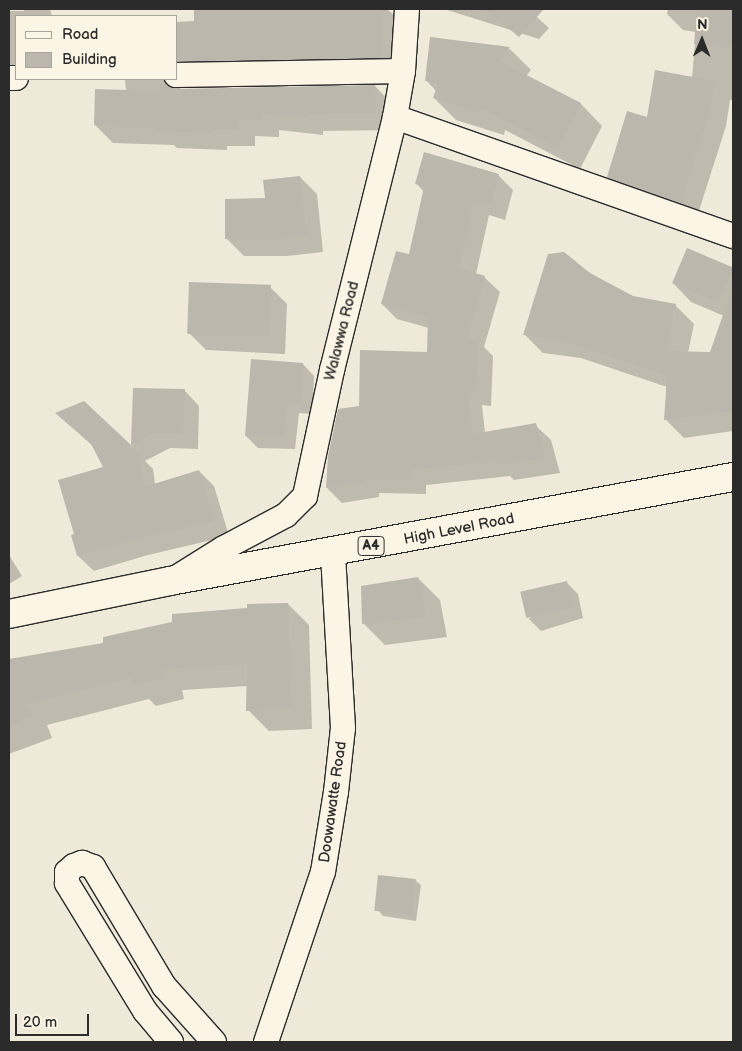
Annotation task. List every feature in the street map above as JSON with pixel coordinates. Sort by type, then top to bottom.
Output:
[{"type":"highway","name":"High Level Road","points":[[9,614],[170,581],[333,553],[733,477]]},
{"type":"street","name":"Walawwa Road","points":[[170,581],[224,548],[286,515],[306,496],[332,370],[395,117],[404,71],[407,9]]},
{"type":"street","points":[[178,75],[404,71]]},
{"type":"street","points":[[395,117],[733,236]]},
{"type":"street","name":"Doowawatte Road","points":[[266,1042],[323,872],[336,792],[343,728],[333,553]]},
{"type":"street","points":[[171,1042],[145,1011],[67,883],[67,872],[74,866],[82,863],[93,867],[164,986],[214,1042]]},
{"type":"building","points":[[194,9],[382,9],[382,58],[178,61],[178,22],[194,21]]},
{"type":"building","points":[[485,9],[544,9],[519,37]]},
{"type":"building","points":[[697,9],[733,9],[733,47],[694,44]]},
{"type":"building","points":[[430,37],[510,47],[499,61],[581,103],[558,148],[483,109],[482,113],[433,98],[438,83],[425,81]]},
{"type":"building","points":[[655,70],[715,81],[710,110],[681,202],[607,177],[627,111],[647,117]]},
{"type":"building","points":[[375,85],[376,113],[306,114],[306,118],[262,113],[262,120],[238,119],[238,129],[210,129],[210,133],[158,131],[158,128],[94,125],[95,89],[160,91],[161,86],[176,89]]},
{"type":"building","points":[[424,152],[499,174],[490,205],[474,201],[459,268],[485,276],[467,339],[478,340],[476,391],[467,391],[473,434],[536,423],[546,458],[497,465],[497,461],[411,470],[411,479],[364,479],[364,482],[326,488],[328,456],[338,409],[359,406],[360,350],[427,352],[428,317],[381,304],[396,251],[409,254],[424,187],[415,184]]},
{"type":"building","points":[[300,176],[307,236],[269,239],[225,239],[225,199],[265,198],[263,180]]},
{"type":"building","points":[[687,248],[733,268],[718,303],[672,283]]},
{"type":"building","points":[[564,252],[590,273],[633,296],[676,304],[666,351],[710,352],[730,295],[733,296],[733,411],[664,420],[667,376],[562,340],[523,335],[548,254]]},
{"type":"building","points":[[189,282],[271,285],[269,337],[187,334]]},
{"type":"building","points":[[251,359],[303,363],[301,403],[288,402],[283,438],[245,436]]},
{"type":"building","points":[[133,388],[185,389],[183,434],[154,433],[131,446],[138,452],[144,487],[199,470],[214,521],[132,540],[77,556],[71,535],[74,534],[58,480],[103,467],[91,444],[55,413],[84,401],[131,445]]},
{"type":"building","points":[[418,577],[426,616],[362,624],[361,586]]},
{"type":"building","points":[[567,581],[573,607],[526,618],[520,592]]},
{"type":"building","points":[[288,603],[292,708],[246,711],[247,664],[161,669],[163,678],[133,685],[133,677],[27,704],[31,716],[9,725],[9,659],[103,643],[103,637],[172,622],[172,614],[247,608],[247,604]]},
{"type":"building","points":[[378,875],[416,879],[412,915],[374,911]]}]
